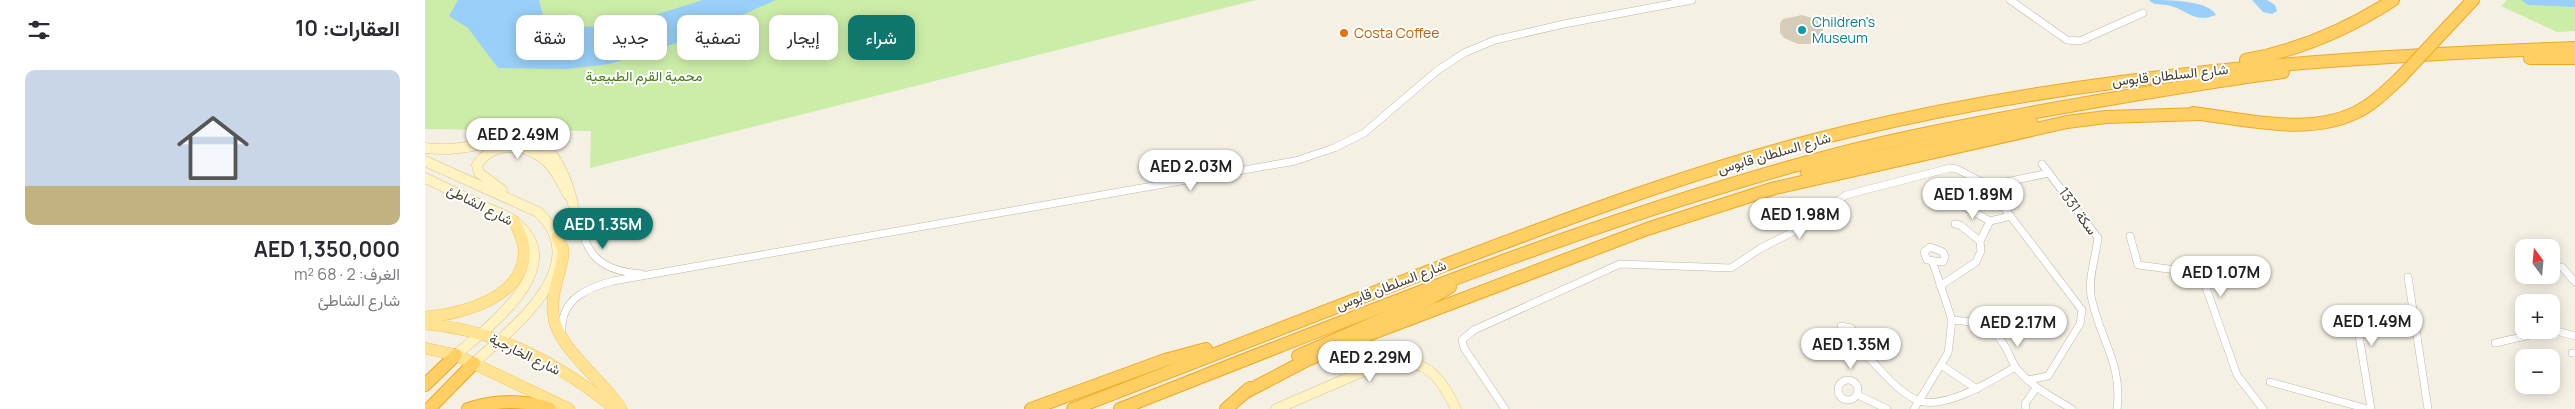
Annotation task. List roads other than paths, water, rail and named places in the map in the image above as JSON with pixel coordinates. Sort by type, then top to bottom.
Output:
[{"type":"highway","points":[[2144,76],[2291,52],[2324,40],[2393,0]]},
{"type":"highway","points":[[1654,209],[1936,142],[2072,114],[2133,110],[2200,114],[2286,123],[2320,122],[2348,116],[2368,106],[2401,78],[2473,0]]},
{"type":"highway","points":[[2507,54],[2575,48]]},
{"type":"highway","points":[[2507,54],[2575,58]]},
{"type":"highway","name":"شارع السلطان قابوس","points":[[1073,409],[1262,334],[1537,230],[1665,186],[1776,151],[1847,132],[2031,94],[2144,76],[2389,55],[2507,54]]},
{"type":"highway","name":"شارع السلطان قابوس","points":[[1120,409],[1479,269],[1654,209],[1787,168],[1875,144],[2209,81],[2324,68],[2507,54]]},
{"type":"highway","points":[[1244,393],[1315,357],[1560,260],[1775,188],[2067,122],[2105,117],[2200,114]]},
{"type":"highway","points":[[1226,409],[1244,393],[1291,359],[1431,298],[1479,269]]},
{"type":"highway","points":[[1031,409],[1165,360],[1262,334]]},
{"type":"highway","points":[[425,385],[456,355]]},
{"type":"highway","points":[[429,409],[475,363]]},
{"type":"highway","points":[[468,409],[511,400],[526,401],[550,409]]},
{"type":"main road","points":[[425,148],[459,149],[486,142],[512,139],[541,144],[551,150],[561,164],[568,181],[573,204]]},
{"type":"main road","points":[[514,200],[477,169],[479,160],[489,151],[502,147],[515,147],[533,152],[552,167],[573,204]]},
{"type":"main road","name":"شارع الشاطئ","points":[[425,161],[514,200],[545,217],[557,237]]},
{"type":"main road","name":"شارع الشاطئ","points":[[425,178],[514,221],[527,231],[536,249],[536,260],[525,288],[511,304],[456,355]]},
{"type":"main road","points":[[425,317],[459,313],[486,302],[510,282],[521,266],[524,251],[514,221]]},
{"type":"main road","points":[[475,363],[543,296],[558,257],[557,237]]},
{"type":"main road","points":[[557,237],[563,249],[563,256],[553,301],[553,316],[560,336],[613,394],[621,409]]},
{"type":"main road","name":"شارع الخارجية","points":[[425,324],[463,328],[480,332],[499,340],[575,379],[615,409]]},
{"type":"main road","points":[[425,348],[456,355],[475,363],[569,409]]},
{"type":"main road","points":[[1276,409],[1387,361],[1397,360],[1409,361],[1435,374],[1444,384],[1456,409]]},
{"type":"street","points":[[567,344],[560,323],[561,316],[577,295],[603,283],[1295,161],[1335,148],[1364,133],[1438,70],[1464,53],[1479,46],[1495,40],[1564,24],[1692,0]]},
{"type":"street","points":[[2010,0],[2067,40],[2080,41],[2143,14]]},
{"type":"street","name":"سكة 1331","points":[[2042,164],[2098,238],[2091,294],[2112,349],[2119,400],[2117,409]]},
{"type":"street","points":[[1505,409],[1464,348],[1462,340],[1465,336],[1621,264],[1731,268],[1761,248],[1791,233],[1846,195],[1950,168],[1957,169],[1986,184],[2082,310],[2080,324],[2067,342],[2048,376],[2028,380]]},
{"type":"street","points":[[2001,183],[2049,173]]},
{"type":"street","points":[[1954,201],[1990,221],[2011,216]]},
{"type":"street","points":[[573,204],[592,254],[597,261],[610,269],[652,274]]},
{"type":"street","points":[[1940,286],[1976,262],[1981,251],[1980,241],[1990,221]]},
{"type":"street","points":[[1955,224],[1960,225],[1980,241]]},
{"type":"street","points":[[2131,236],[2138,265],[2184,271],[2203,279],[2237,375],[2263,409]]},
{"type":"street","points":[[1914,409],[1949,353],[1953,320],[1933,263]]},
{"type":"street","points":[[2562,267],[2575,282]]},
{"type":"street","points":[[2408,277],[2417,325],[2428,409]]},
{"type":"street","points":[[2270,382],[2369,409],[2357,323],[2365,320],[2378,321],[2383,316],[2417,325]]},
{"type":"street","points":[[1953,320],[1981,322],[1990,328],[2005,346],[2015,367],[2036,388],[2072,409]]},
{"type":"street","points":[[2495,343],[2553,330],[2562,330],[2575,336]]},
{"type":"street","points":[[1869,358],[1901,390],[1919,401],[1937,405],[1977,389],[2015,367]]},
{"type":"street","points":[[1941,365],[1977,389]]},
{"type":"street","points":[[2026,409],[2025,404],[2036,388]]},
{"type":"street","points":[[1858,395],[1887,409]]},
{"type":"water","points":[[458,0],[539,0],[543,15],[516,15],[516,60],[584,60],[584,27],[594,27],[594,60],[623,60],[610,64],[567,69],[498,68],[468,28],[449,16]]},
{"type":"water","points":[[703,0],[776,0],[742,15],[677,15],[677,43],[667,46],[667,15],[655,15]]},
{"type":"water","points":[[2149,0],[2187,2],[2205,6],[2216,15],[2196,17],[2174,7],[2155,4]]},
{"type":"water","points":[[2252,0],[2267,0],[2275,5],[2277,11],[2272,14],[2263,12]]},
{"type":"waterway","points":[[2528,0],[2575,2]]},
{"type":"place","name":"Children's Museum","points":[[1802,30]]},
{"type":"place","name":"Costa Coffee","points":[[1344,33]]},
{"type":"park label","name":"محمية القرم الطبيعية","points":[[644,76]]}]
